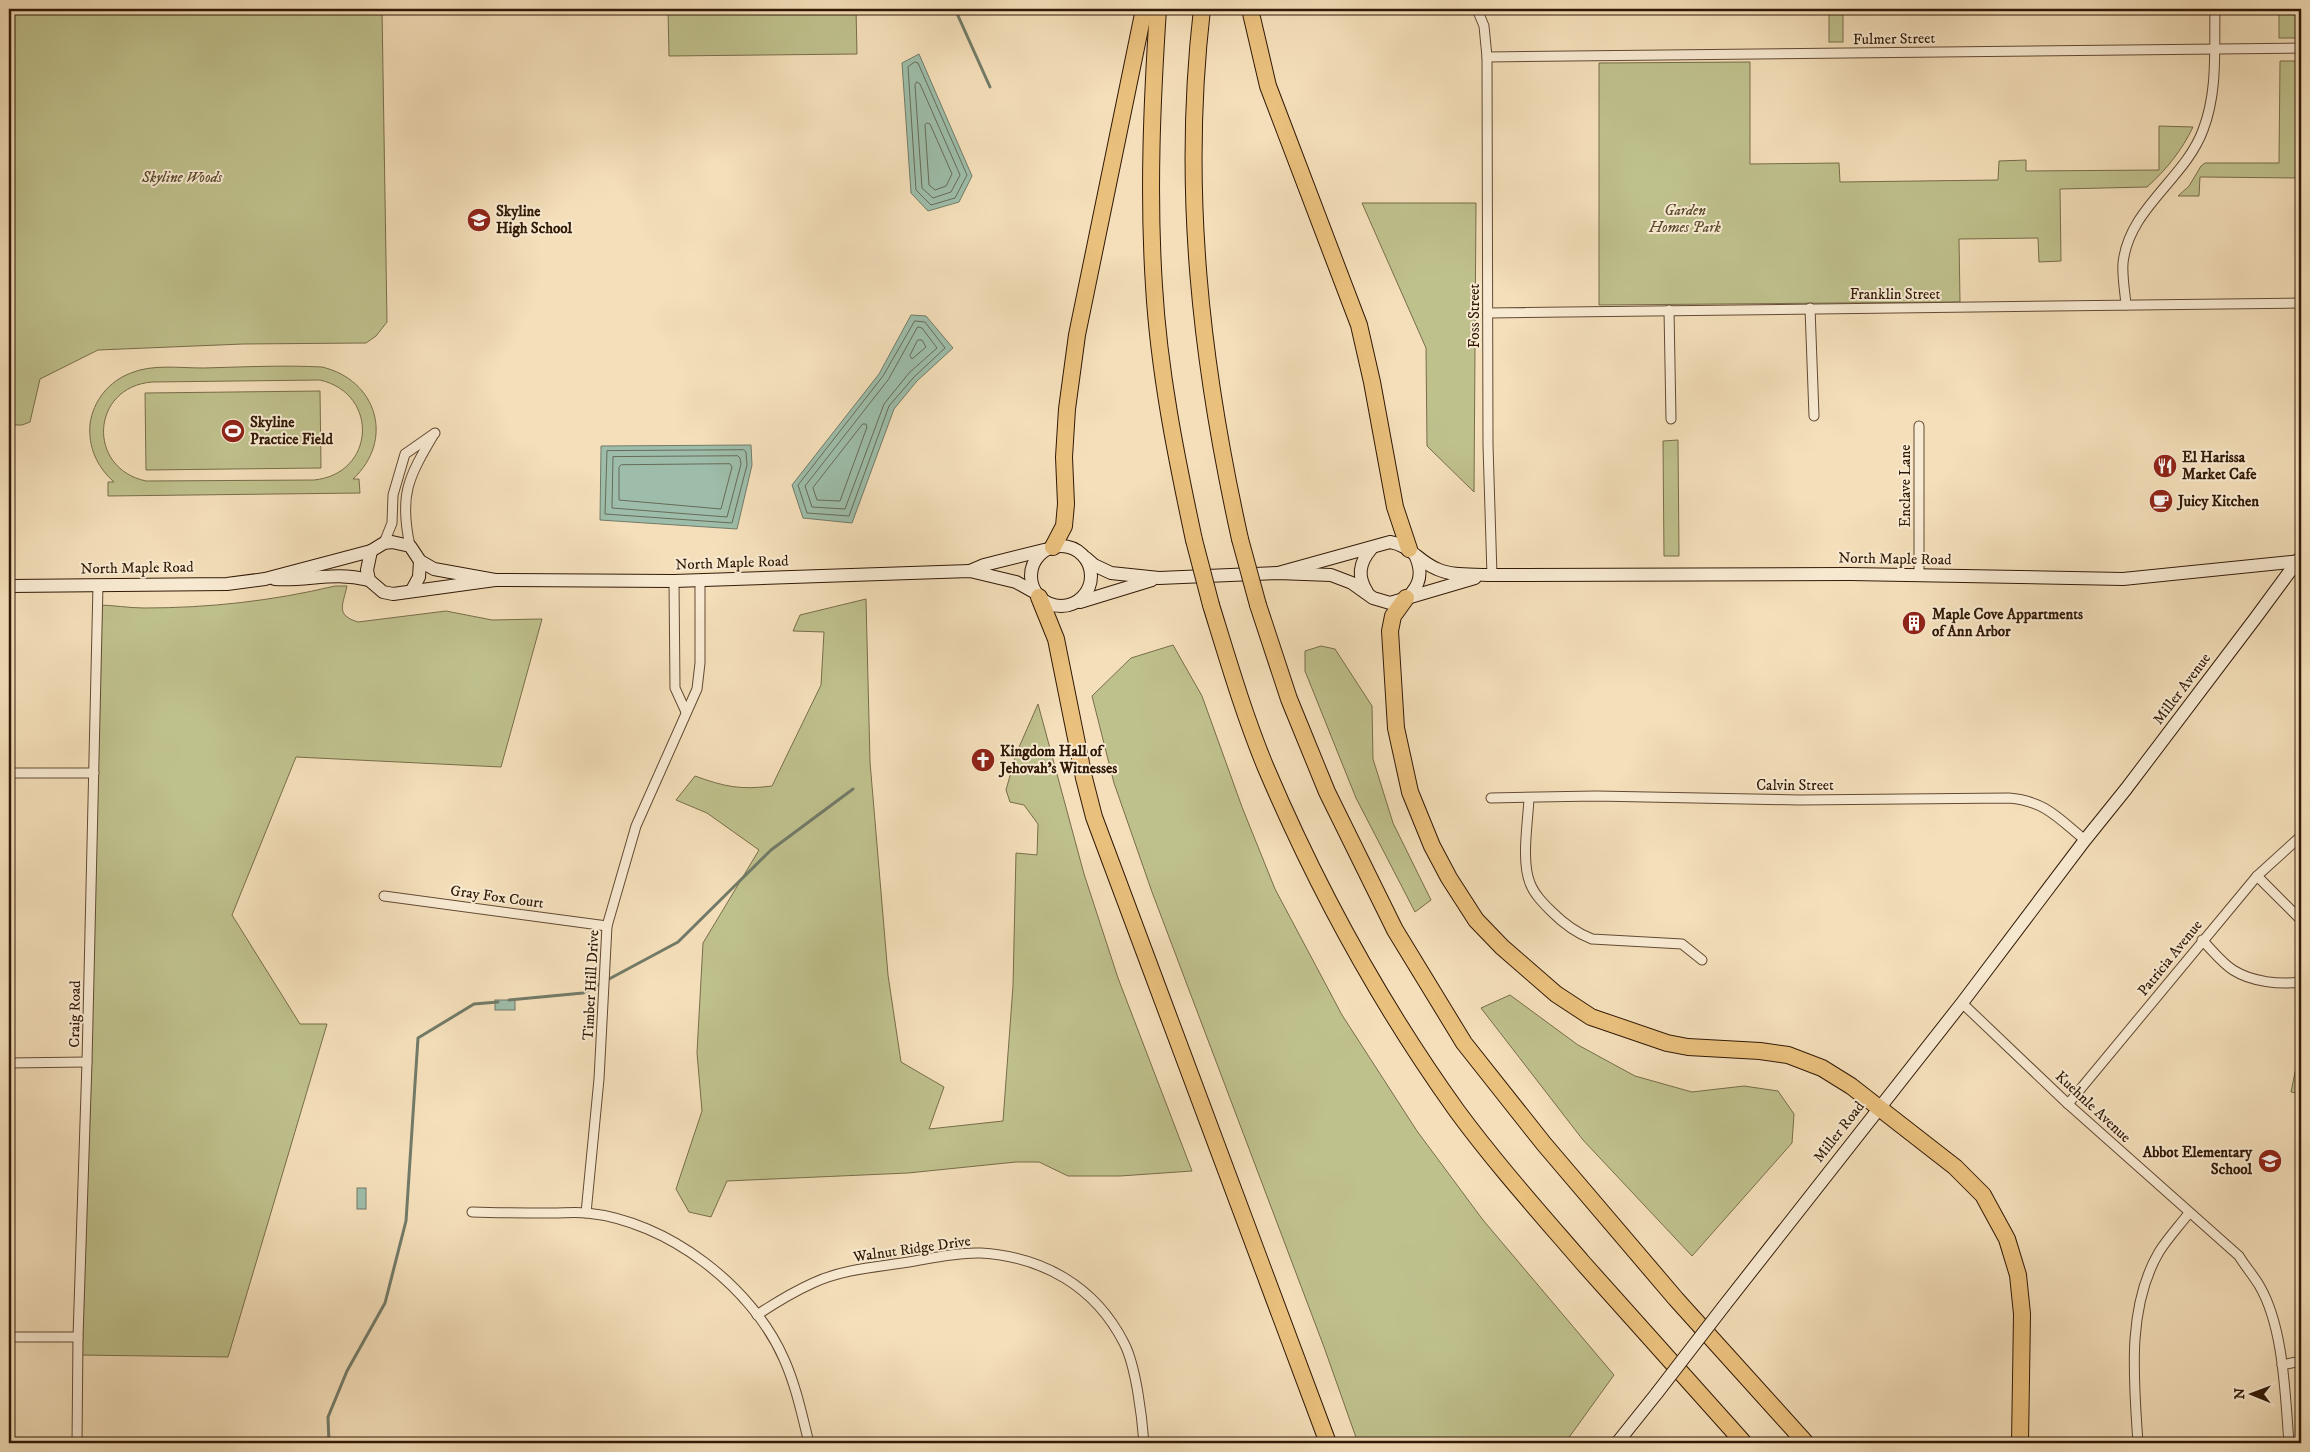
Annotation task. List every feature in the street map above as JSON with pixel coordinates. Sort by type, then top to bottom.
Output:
[{"type":"highway","points":[[1051,548],[1064,526],[1066,504],[1064,457],[1067,410],[1077,335],[1144,9]]},
{"type":"highway","points":[[1158,9],[1152,103],[1150,204],[1159,345],[1172,436],[1194,540],[1211,605],[1230,669],[1269,774],[1315,873],[1361,961],[1401,1028],[1458,1112],[1521,1192],[1744,1443]]},
{"type":"highway","points":[[1202,9],[1196,56],[1194,118],[1196,251],[1202,330],[1213,403],[1240,540],[1258,605],[1301,732],[1335,810],[1395,930],[1464,1043],[1557,1159],[1676,1299],[1806,1443]]},
{"type":"highway","points":[[1250,9],[1268,86],[1359,325],[1372,382],[1395,507],[1413,553]]},
{"type":"highway","points":[[1037,595],[1056,639],[1084,778],[1094,817],[1328,1443]]},
{"type":"highway","points":[[1407,598],[1393,616],[1390,631],[1396,728],[1410,792],[1419,816],[1450,878],[1476,920],[1526,969],[1556,994],[1591,1017],[1645,1036],[1688,1047],[1760,1051],[1802,1060],[1822,1068],[1851,1086],[1955,1167],[1983,1196],[2007,1238],[2018,1275],[2022,1314],[2020,1443]]},
{"type":"main road","name":"North Maple Road","points":[[1278,573],[1390,542],[1400,544],[1428,565],[1446,572],[1490,575],[1919,575],[2122,579],[2300,559]]},
{"type":"main road","points":[[384,543],[400,543],[410,546],[420,560],[419,577],[412,590],[393,594],[383,592],[369,580],[367,570],[371,551],[384,543]]},
{"type":"main road","points":[[1071,547],[1086,558],[1091,567],[1092,577],[1088,592],[1078,603],[1057,607],[1048,604],[1037,595],[1031,576],[1032,568],[1036,560],[1051,548],[1071,547]]},
{"type":"main road","name":"North Maple Road","points":[[970,571],[984,565],[1051,548]]},
{"type":"main road","points":[[1367,592],[1362,584],[1361,565],[1371,548]]},
{"type":"main road","name":"North Maple Road","points":[[9,586],[227,584],[266,579],[371,551]]},
{"type":"main road","points":[[1407,598],[1419,583],[1420,574],[1413,553]]},
{"type":"main road","name":"North Maple Road","points":[[1086,558],[1094,565],[1111,573],[1159,578],[1278,573],[1331,575],[1343,578],[1381,602],[1398,602],[1490,575]]},
{"type":"main road","name":"Miller Avenue","points":[[2085,840],[2126,789],[2300,559]]},
{"type":"main road","name":"North Maple Road","points":[[420,560],[434,570],[471,574],[496,580]]},
{"type":"main road","name":"North Maple Road","points":[[412,590],[496,580],[674,581],[970,571],[1016,582],[1037,595]]},
{"type":"main road","name":"North Maple Road","points":[[266,579],[295,580],[335,574],[369,580]]},
{"type":"main road","name":"North Maple Road","points":[[1078,603],[1159,578]]},
{"type":"main road","name":"Miller Road","points":[[1617,1443],[1878,1107],[1962,1003],[2085,840]]},
{"type":"street","name":"Foss Street","points":[[1477,9],[1484,26],[1488,58],[1490,575]]},
{"type":"street","points":[[2126,305],[2123,263],[2131,237],[2146,209],[2189,158],[2203,131],[2211,104],[2215,77],[2214,9]]},
{"type":"street","name":"Fulmer Street","points":[[1488,58],[2301,48]]},
{"type":"street","name":"Franklin Street","points":[[1488,314],[1810,308],[2301,303]]},
{"type":"street","points":[[1810,308],[1814,416]]},
{"type":"street","points":[[1669,310],[1671,419]]},
{"type":"street","name":"Enclave Lane","points":[[1919,426],[1919,575]]},
{"type":"street","points":[[384,543],[392,523],[393,495],[405,454],[435,433],[414,470],[406,492],[405,523],[410,546]]},
{"type":"street","name":"Timber Hill Drive","points":[[586,1213],[599,1079],[607,926],[636,826],[697,689],[700,663],[700,580]]},
{"type":"street","points":[[674,581],[675,688],[686,712]]},
{"type":"street","name":"Craig Road","points":[[77,1443],[78,1337],[87,1062],[98,585]]},
{"type":"street","points":[[9,773],[94,774]]},
{"type":"street","name":"Calvin Street","points":[[1491,798],[1596,796],[1798,800],[2024,799],[2045,807],[2085,840]]},
{"type":"street","points":[[1529,798],[1526,857],[1530,883],[1539,899],[1557,918],[1579,934],[1592,939],[1682,944],[1702,960]]},
{"type":"street","name":"Patricia Avenue","points":[[2068,1104],[2257,876],[2301,836]]},
{"type":"street","points":[[2257,876],[2301,920]]},
{"type":"street","name":"Gray Fox Court","points":[[384,896],[607,926]]},
{"type":"street","points":[[2202,940],[2232,970],[2251,978],[2287,984],[2301,982]]},
{"type":"street","name":"Kuehnle Avenue","points":[[1962,1003],[2068,1104],[2239,1256],[2260,1286],[2274,1322],[2282,1365],[2289,1443]]},
{"type":"street","points":[[9,1063],[87,1062]]},
{"type":"street","points":[[472,1212],[586,1213],[615,1219],[645,1229],[685,1249],[730,1284],[757,1315],[784,1358],[798,1399],[809,1443]]},
{"type":"street","points":[[2138,1443],[2135,1386],[2137,1322],[2146,1284],[2159,1253],[2189,1213]]},
{"type":"street","name":"Walnut Ridge Drive","points":[[757,1315],[815,1282],[848,1272],[938,1257],[979,1253],[1013,1257],[1049,1268],[1078,1285],[1104,1313],[1124,1344],[1135,1382],[1144,1443]]},
{"type":"street","points":[[9,1337],[78,1337]]},
{"type":"street","points":[[2282,1365],[2301,1361]]},
{"type":"green space","name":"Skyline Woods","points":[[11,9],[382,9],[387,322],[376,336],[366,343],[243,344],[98,350],[40,379],[30,422],[22,425],[10,425],[9,75],[10,69],[14,64],[9,37]]},
{"type":"green space","points":[[668,9],[856,9],[857,54],[669,56]]},
{"type":"green space","points":[[1829,9],[1843,9],[1843,42],[1829,42]]},
{"type":"green space","points":[[2279,9],[2301,9],[2301,38],[2279,38]]},
{"type":"green space","points":[[2280,61],[2301,61],[2301,178],[2200,177],[2199,196],[2178,196],[2189,186],[2201,166],[2205,163],[2279,163]]},
{"type":"green space","name":"Garden Homes Park","points":[[1750,62],[1750,164],[1839,163],[1840,182],[1998,180],[1999,161],[2026,160],[2026,171],[2159,170],[2159,126],[2193,127],[2173,159],[2147,187],[2060,189],[2061,261],[2039,262],[2038,238],[1959,239],[1960,302],[1599,305],[1599,63]]},
{"type":"green space","points":[[1362,203],[1476,203],[1474,492],[1427,446],[1426,348]]},
{"type":"green space","points":[[157,367],[322,367],[341,374],[356,384],[367,398],[374,413],[376,430],[374,447],[366,464],[353,479],[359,479],[360,493],[108,496],[108,482],[114,482],[98,463],[92,449],[90,424],[98,400],[116,381],[139,370]],"holes":[[[320,380],[339,388],[353,401],[361,416],[362,433],[359,449],[349,464],[334,475],[314,480],[146,481],[127,473],[113,461],[105,445],[104,428],[107,412],[117,398],[132,387],[152,382]]]},
{"type":"green space","name":"Skyline Practice Field","points":[[320,391],[321,468],[146,470],[145,393]]},
{"type":"green space","points":[[1678,440],[1679,556],[1664,556],[1663,441]]},
{"type":"green space","points":[[335,586],[347,586],[342,608],[343,613],[358,622],[446,611],[492,620],[542,619],[501,767],[296,757],[232,915],[300,1024],[327,1024],[228,1357],[78,1355],[98,605],[144,608],[192,607],[264,600]]},
{"type":"green space","points":[[866,599],[870,762],[888,975],[901,1062],[944,1087],[929,1129],[1003,1121],[1013,986],[1016,853],[1037,855],[1038,824],[1024,805],[1010,802],[1006,790],[1016,754],[1038,704],[1084,874],[1118,978],[1192,1171],[1120,1176],[1068,1176],[1039,1162],[1016,1162],[908,1173],[727,1181],[711,1217],[689,1212],[676,1189],[702,1111],[697,1053],[703,943],[759,850],[707,813],[676,800],[695,776],[733,787],[772,786],[821,685],[824,632],[793,631],[800,615]]},
{"type":"green space","points":[[1173,645],[1202,696],[1242,807],[1275,889],[1342,1015],[1417,1131],[1483,1220],[1614,1375],[1565,1443],[1358,1443],[1324,1347],[1152,892],[1114,783],[1092,696],[1131,658]]},
{"type":"green space","points":[[1321,646],[1335,649],[1372,706],[1373,759],[1393,823],[1431,900],[1415,912],[1356,798],[1305,671],[1305,651]]},
{"type":"green space","points":[[1510,995],[1578,1045],[1635,1076],[1692,1092],[1744,1086],[1778,1091],[1794,1114],[1792,1143],[1692,1256],[1583,1140],[1481,1008]]},
{"type":"green space","points":[[2301,1048],[2301,1094],[2291,1092]]},
{"type":"water","points":[[919,54],[972,176],[959,202],[928,211],[911,193],[902,63]]},
{"type":"water","points":[[911,315],[926,316],[953,348],[917,381],[894,409],[852,523],[803,518],[792,485],[879,374]]},
{"type":"water","points":[[751,445],[752,465],[737,529],[600,520],[601,446]]},
{"type":"water","points":[[495,1000],[515,1000],[515,1010],[495,1010]]},
{"type":"water","points":[[357,1188],[366,1188],[366,1209],[357,1209]]},
{"type":"waterway","points":[[955,9],[990,87]]},
{"type":"waterway","points":[[509,1000],[583,993],[678,942],[771,850],[853,789]]},
{"type":"waterway","points":[[329,1443],[328,1417],[347,1371],[385,1303],[406,1221],[418,1038],[474,1004],[498,1002]]},
{"type":"place","name":"Skyline High School","points":[[479,220]]},
{"type":"place","name":"Skyline Practice Field","points":[[233,431]]},
{"type":"place","name":"El Harissa Market Cafe","points":[[2165,466]]},
{"type":"place","name":"Juicy Kitchen","points":[[2161,501]]},
{"type":"place","name":"Maple Cove Appartments of Ann Arbor","points":[[1914,623]]},
{"type":"place","name":"Kingdom Hall of Jehovah's Witnesses","points":[[983,760]]},
{"type":"place","name":"Abbot Elementary School","points":[[2270,1161]]}]
